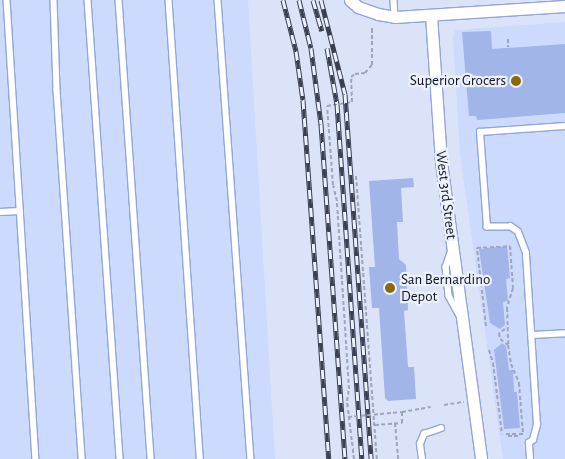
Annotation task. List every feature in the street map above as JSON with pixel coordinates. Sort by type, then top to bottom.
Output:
[{"type":"street","points":[[350,0],[358,7],[378,14],[396,17],[565,6]]},
{"type":"street","name":"West 3rd Street","points":[[431,15],[441,162],[482,459]]},
{"type":"lane","points":[[6,0],[36,459]]},
{"type":"lane","points":[[54,0],[57,90],[82,459]]},
{"type":"lane","points":[[88,0],[120,459]]},
{"type":"lane","points":[[119,0],[151,459]]},
{"type":"lane","points":[[168,0],[200,459]]},
{"type":"lane","points":[[218,0],[251,459]]},
{"type":"lane","points":[[394,0],[396,17]]},
{"type":"lane","points":[[530,459],[528,443],[533,440],[537,425],[524,244],[518,232],[511,227],[486,227],[480,132],[565,126]]},
{"type":"lane","points":[[0,212],[20,211]]},
{"type":"lane","points":[[532,335],[565,333]]},
{"type":"lane","points":[[422,459],[420,444],[424,434],[441,428]]},
{"type":"path","points":[[354,459],[347,401],[349,389],[338,201],[333,185],[327,106],[352,102],[350,77],[355,74],[365,73],[372,65],[372,27]]},
{"type":"path","points":[[508,39],[508,47]]},
{"type":"path","points":[[356,176],[377,459]]},
{"type":"path","points":[[486,326],[477,248],[510,246],[513,288],[507,308],[508,345],[511,364],[519,383],[523,434],[505,435]]},
{"type":"path","points":[[505,329],[499,334],[500,339],[508,345]]},
{"type":"path","points":[[489,350],[493,363],[505,435]]},
{"type":"path","points":[[444,405],[466,402]]},
{"type":"path","points":[[348,417],[431,407]]},
{"type":"path","points":[[375,424],[402,423],[402,412]]},
{"type":"path","points":[[396,423],[398,459]]},
{"type":"path","points":[[505,435],[520,436]]},
{"type":"shaded area","points":[[0,0],[248,0],[275,459],[0,459]]},
{"type":"shaded area","points":[[565,22],[565,459],[503,459],[460,154],[453,37],[455,30]]},
{"type":"building","name":"Superior Grocers","points":[[491,31],[492,49],[565,44],[565,113],[477,120],[476,116],[469,116],[462,32]]},
{"type":"building","points":[[413,178],[414,187],[401,188],[403,222],[397,222],[399,259],[406,265],[408,310],[404,311],[408,367],[414,367],[416,399],[388,401],[385,398],[379,308],[372,308],[369,267],[375,267],[369,181]]},
{"type":"building","points":[[507,246],[510,278],[506,279],[508,301],[503,302],[505,325],[500,329],[490,323],[479,249]]},
{"type":"building","points":[[502,343],[506,346],[509,370],[513,370],[514,392],[517,392],[520,428],[504,429],[494,350]]},
{"type":"railway","points":[[283,0],[296,51],[303,100],[329,459]]},
{"type":"railway","points":[[299,0],[311,48],[321,124],[345,459]]},
{"type":"railway","points":[[313,0],[322,31]]},
{"type":"railway","points":[[321,0],[345,94],[371,459]]},
{"type":"railway","points":[[327,48],[337,104],[362,459]]},
{"type":"place","name":"Superior Grocers","points":[[516,81]]},
{"type":"place","name":"San Bernardino Depot","points":[[390,288]]}]
